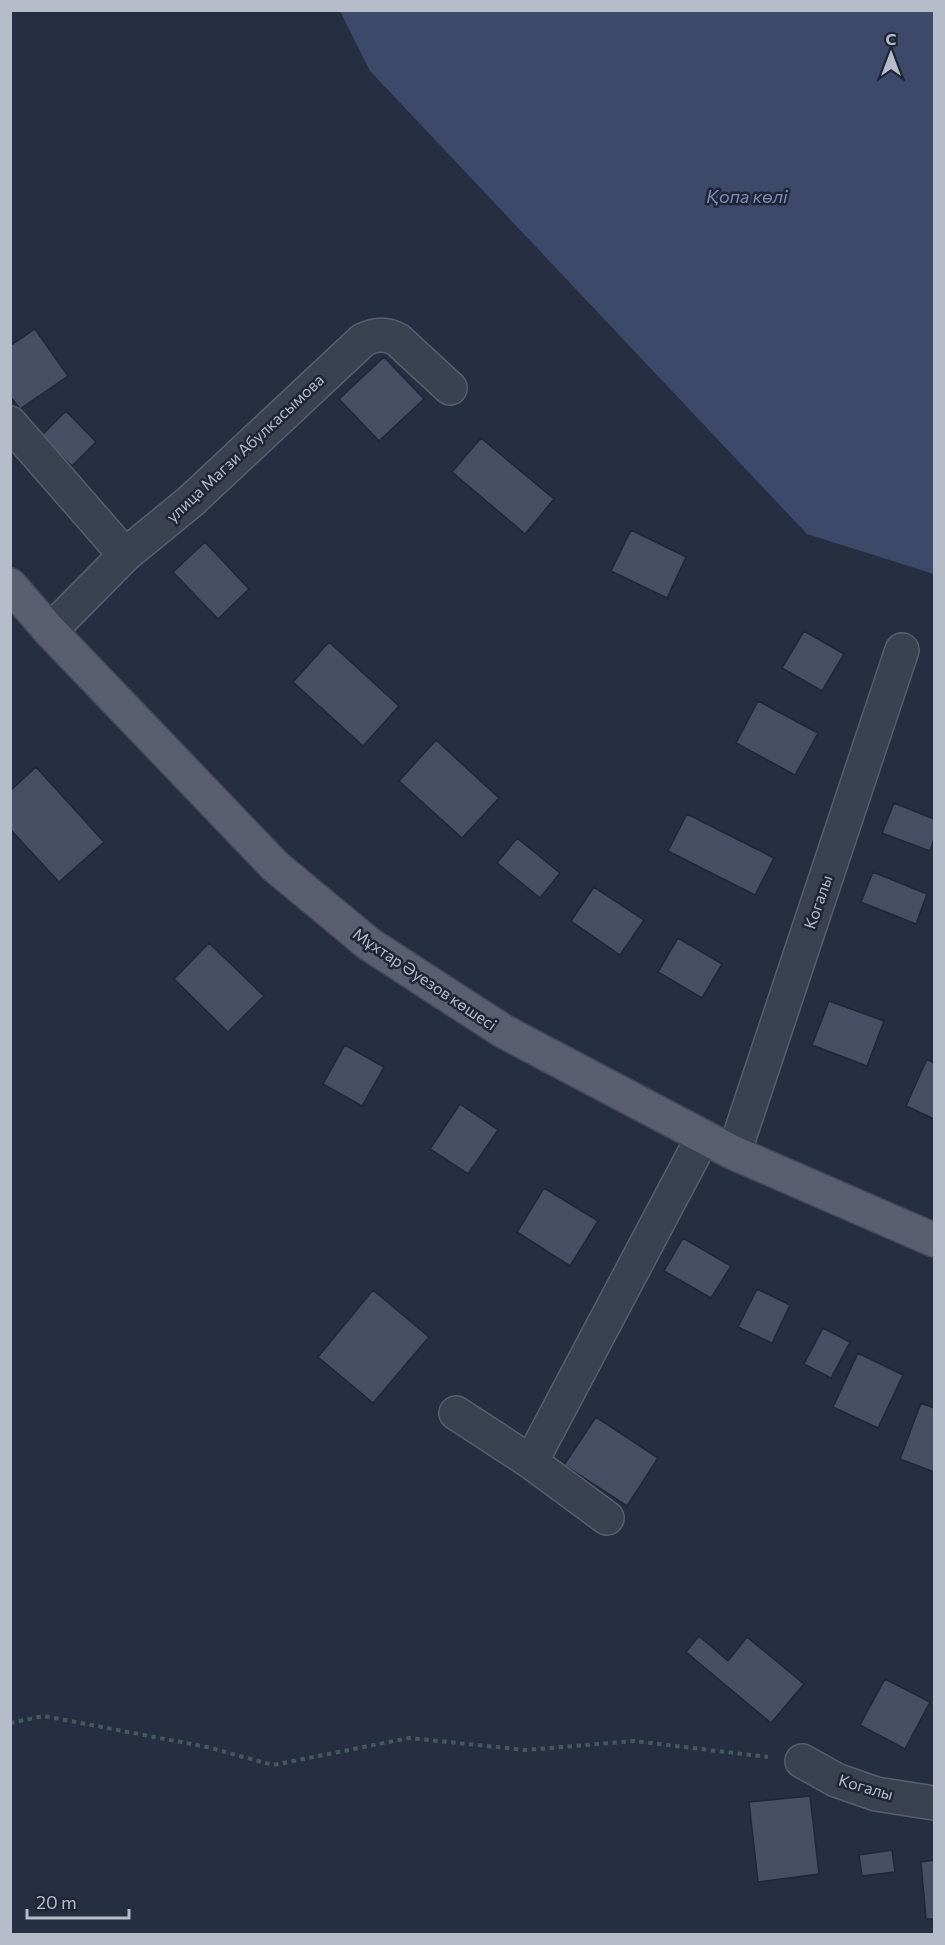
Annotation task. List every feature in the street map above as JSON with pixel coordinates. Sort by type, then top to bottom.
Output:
[{"type":"main road","name":"Мұхтар Әуезов көшесі","points":[[10,585],[50,631],[274,866],[369,944],[503,1031],[703,1137],[734,1153],[934,1240]]},
{"type":"street","name":"улица Магзи Абулкасымова","points":[[50,631],[124,555],[190,501],[363,340],[380,334],[398,340],[450,388]]},
{"type":"street","points":[[10,423],[124,555]]},
{"type":"street","name":"Когалы","points":[[734,1153],[902,650]]},
{"type":"street","points":[[531,1462],[703,1137]]},
{"type":"street","points":[[456,1413],[531,1462],[607,1518]]},
{"type":"street","name":"Когалы","points":[[802,1761],[836,1780],[876,1794],[934,1803]]},
{"type":"path","points":[[10,1722],[44,1716],[207,1747],[273,1765],[409,1738],[526,1750],[634,1741],[802,1761]]},
{"type":"water","name":"Қопа көлі","points":[[340,11],[934,11],[934,574],[807,534],[370,71]]},
{"type":"building","points":[[35,329],[68,376],[20,409],[10,396],[10,346]]},
{"type":"building","points":[[384,357],[424,399],[379,441],[339,399]]},
{"type":"building","points":[[66,411],[96,442],[72,466],[41,436]]},
{"type":"building","points":[[481,438],[554,499],[525,534],[452,472]]},
{"type":"building","points":[[631,530],[686,557],[667,598],[611,571]]},
{"type":"building","points":[[205,542],[249,589],[218,619],[173,572]]},
{"type":"building","points":[[804,631],[844,654],[822,691],[782,668]]},
{"type":"building","points":[[329,642],[399,706],[363,746],[293,682]]},
{"type":"building","points":[[758,701],[818,733],[795,775],[736,743]]},
{"type":"building","points":[[436,740],[499,798],[462,838],[399,781]]},
{"type":"building","points":[[36,767],[104,842],[59,882],[10,829],[10,791]]},
{"type":"building","points":[[894,803],[934,819],[934,839],[930,851],[882,833]]},
{"type":"building","points":[[687,814],[774,858],[755,895],[668,851]]},
{"type":"building","points":[[517,838],[560,873],[540,898],[497,863]]},
{"type":"building","points":[[873,872],[927,894],[916,924],[861,902]]},
{"type":"building","points":[[594,887],[644,920],[620,955],[571,921]]},
{"type":"building","points":[[678,938],[722,964],[702,998],[658,972]]},
{"type":"building","points":[[209,943],[264,996],[228,1032],[174,979]]},
{"type":"building","points":[[829,1001],[884,1021],[867,1066],[812,1045]]},
{"type":"building","points":[[345,1045],[384,1067],[362,1106],[323,1084]]},
{"type":"building","points":[[927,1059],[934,1063],[934,1119],[906,1106]]},
{"type":"building","points":[[460,1104],[498,1130],[468,1174],[430,1149]]},
{"type":"building","points":[[544,1188],[598,1221],[570,1266],[517,1232]]},
{"type":"building","points":[[683,1238],[731,1266],[711,1298],[664,1271]]},
{"type":"building","points":[[757,1289],[790,1305],[772,1343],[738,1327]]},
{"type":"building","points":[[373,1290],[429,1337],[373,1403],[318,1357]]},
{"type":"building","points":[[823,1328],[850,1342],[831,1378],[804,1364]]},
{"type":"building","points":[[858,1353],[903,1375],[878,1428],[833,1407]]},
{"type":"building","points":[[921,1403],[934,1408],[934,1472],[900,1459]]},
{"type":"building","points":[[596,1417],[658,1458],[627,1506],[564,1465]]},
{"type":"building","points":[[699,1636],[728,1661],[747,1637],[804,1684],[771,1723],[686,1652]]},
{"type":"building","points":[[885,1679],[930,1702],[905,1749],[860,1725]]},
{"type":"building","points":[[810,1796],[819,1874],[758,1882],[749,1802]]},
{"type":"building","points":[[892,1850],[895,1872],[862,1876],[859,1855]]},
{"type":"building","points":[[934,1860],[934,1919],[926,1919],[921,1862]]}]
